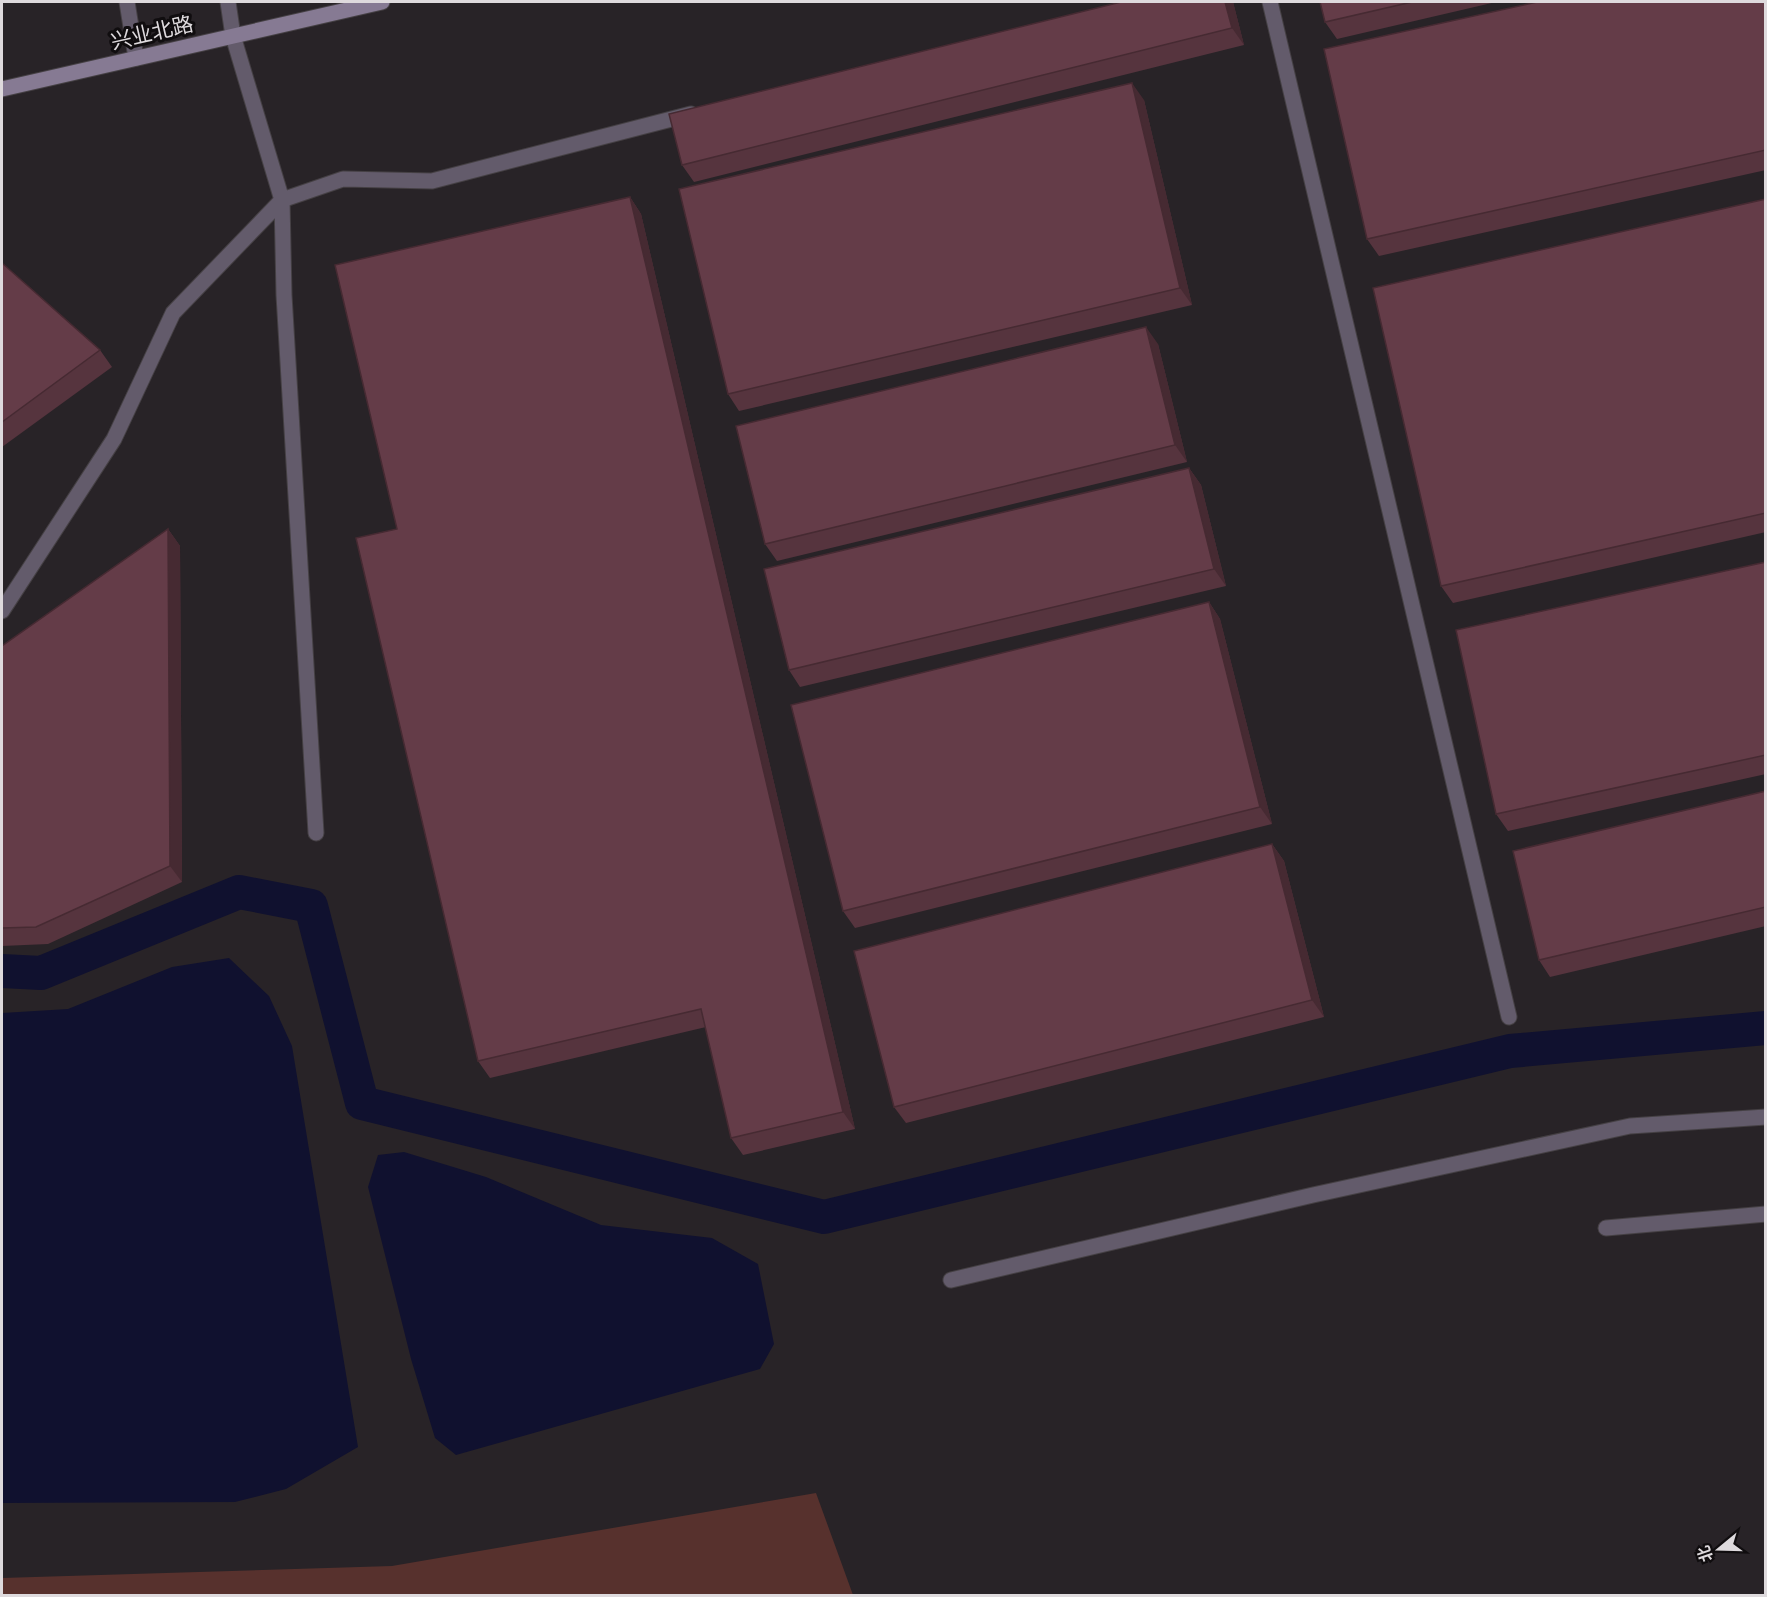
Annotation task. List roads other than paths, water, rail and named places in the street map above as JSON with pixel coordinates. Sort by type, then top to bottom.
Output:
[{"type":"main road","name":"兴业北路","points":[[2,89],[382,2]]},
{"type":"street","points":[[127,2],[136,58]]},
{"type":"street","points":[[228,2],[233,36],[282,200],[284,296],[316,833]]},
{"type":"street","points":[[1270,2],[1509,1017]]},
{"type":"street","points":[[2,610],[114,439],[173,314],[282,200],[343,179],[432,181],[708,110]]},
{"type":"street","points":[[951,1280],[1313,1195],[1630,1126],[1766,1118]]},
{"type":"street","points":[[1606,1228],[1766,1214]]},
{"type":"waterway","points":[[2,971],[41,973],[239,892],[311,906],[362,1103],[824,1217],[1510,1051],[1766,1028]]}]
